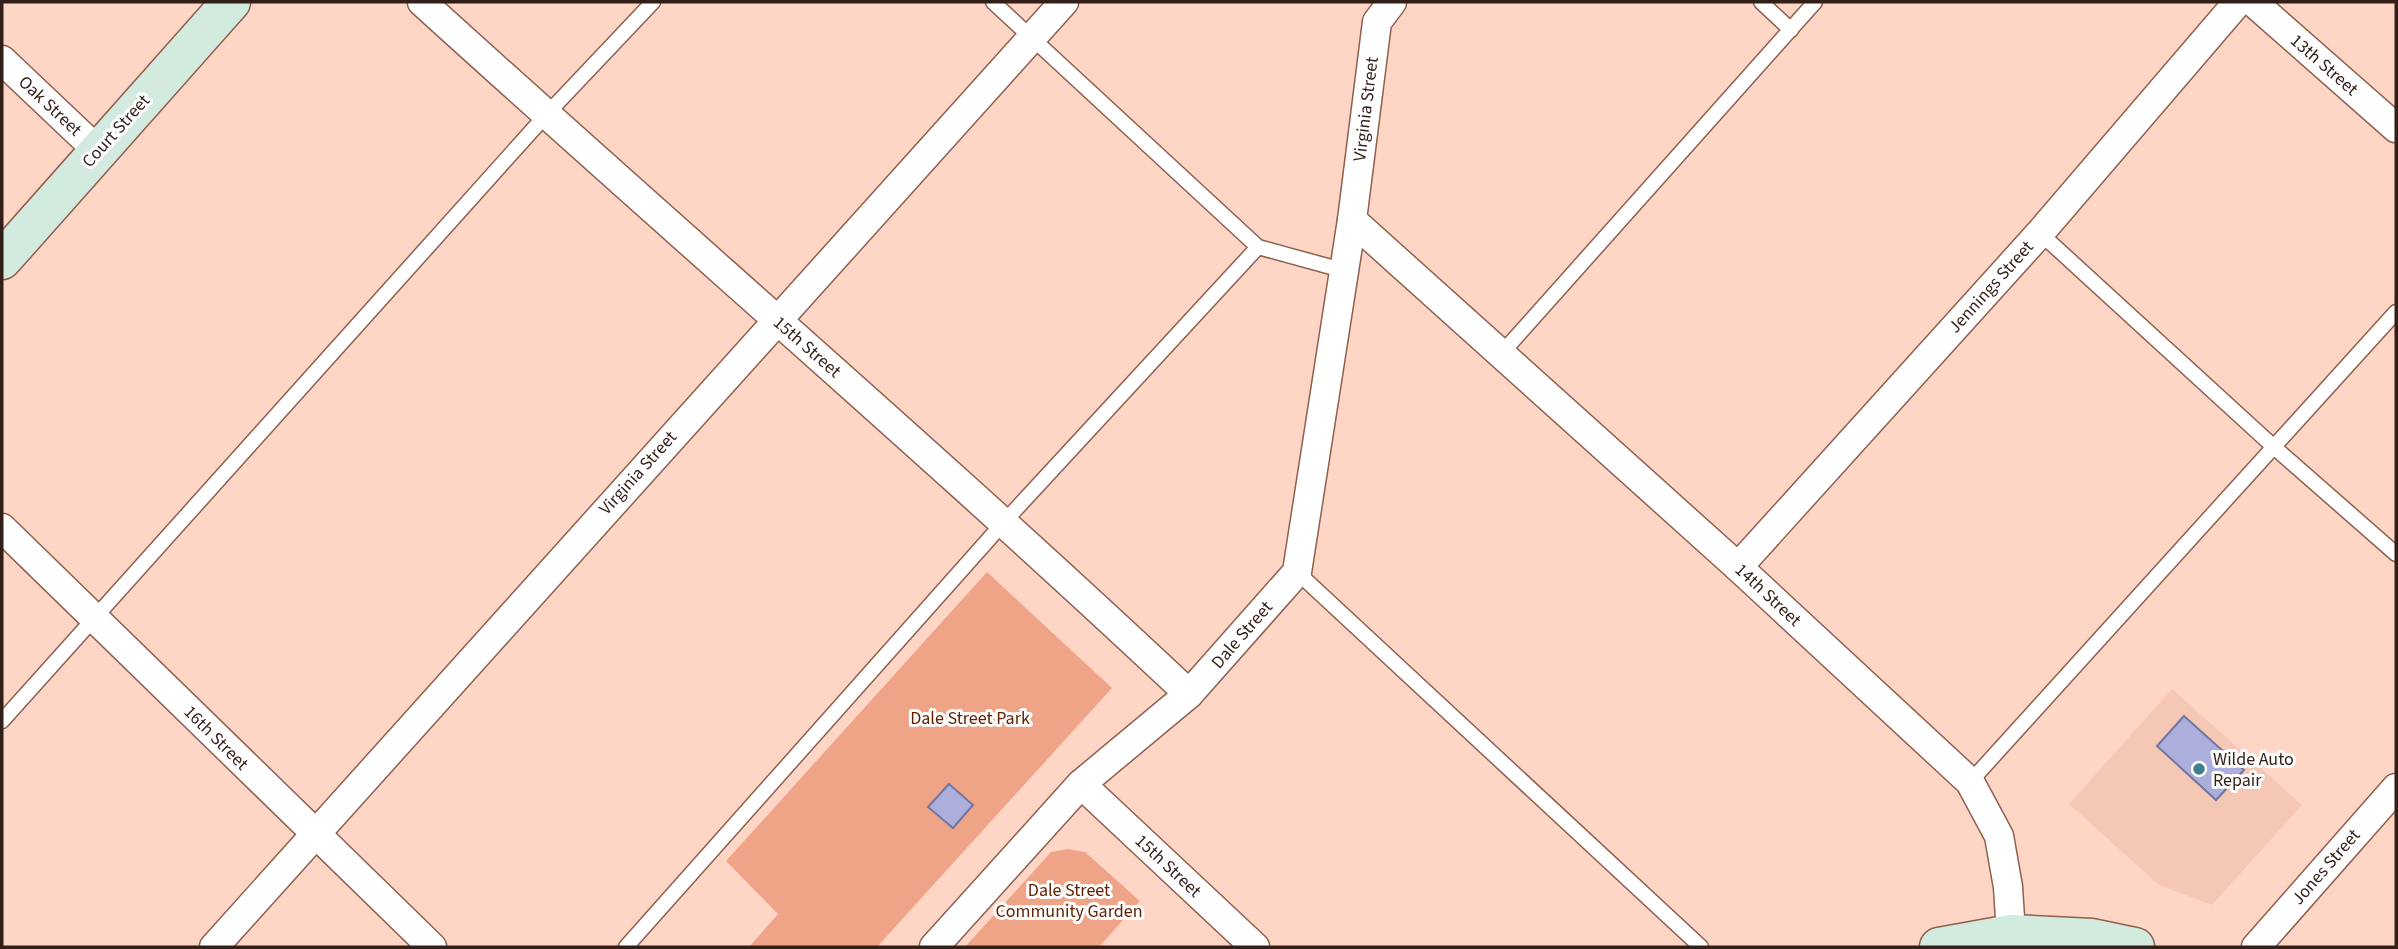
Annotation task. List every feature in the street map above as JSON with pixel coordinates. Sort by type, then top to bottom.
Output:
[{"type":"street","name":"Court Street","points":[[2,260],[231,2]]},
{"type":"street","name":"15th Street","points":[[422,2],[775,320],[1005,521],[1189,694]]},
{"type":"street","name":"Virginia Street","points":[[214,947],[775,320],[1064,2]]},
{"type":"street","name":"Virginia Street","points":[[1352,220],[1377,22],[1392,2]]},
{"type":"street","name":"Jennings Street","points":[[1738,568],[2040,233],[2238,2]]},
{"type":"street","name":"13th Street","points":[[2253,2],[2396,128]]},
{"type":"street","name":"Oak Street","points":[[2,60],[98,151]]},
{"type":"street","points":[[1297,572],[1342,270],[1352,220]]},
{"type":"street","name":"14th Street","points":[[1352,220],[1738,568],[1970,782],[1999,836],[2008,887],[2011,934]]},
{"type":"street","name":"16th Street","points":[[2,528],[314,835],[432,947]]},
{"type":"street","name":"Dale Street","points":[[933,947],[1081,784],[1189,694],[1297,572]]},
{"type":"street","name":"15th Street","points":[[1081,784],[1255,947]]},
{"type":"street","name":"Jones Street","points":[[2256,947],[2396,788]]},
{"type":"street","points":[[1939,947],[2011,934],[2092,938],[2135,947]]},
{"type":"lane","points":[[2,721],[546,115],[653,2]]},
{"type":"lane","points":[[993,2],[1258,247],[1342,270]]},
{"type":"lane","points":[[1761,2],[1791,30]]},
{"type":"lane","points":[[1501,354],[1815,2]]},
{"type":"lane","points":[[2040,233],[2274,448],[2396,554]]},
{"type":"lane","points":[[626,947],[1005,521],[1258,247]]},
{"type":"lane","points":[[1970,782],[2396,312]]},
{"type":"lane","points":[[1297,572],[1701,947]]},
{"type":"shaded area","points":[[2172,689],[2302,805],[2212,905],[2159,885],[2069,804]]},
{"type":"green space","name":"Dale Street Park","points":[[987,572],[1112,688],[877,947],[749,947],[778,914],[726,861]]},
{"type":"green space","name":"Dale Street Community Garden","points":[[1068,849],[1085,852],[1140,901],[1099,947],[965,947],[1051,852]]},
{"type":"building","points":[[2184,716],[2244,770],[2216,800],[2157,746]]},
{"type":"building","points":[[949,784],[973,805],[953,828],[928,807]]},
{"type":"place","name":"Wilde Auto Repair","points":[[2199,769]]}]
